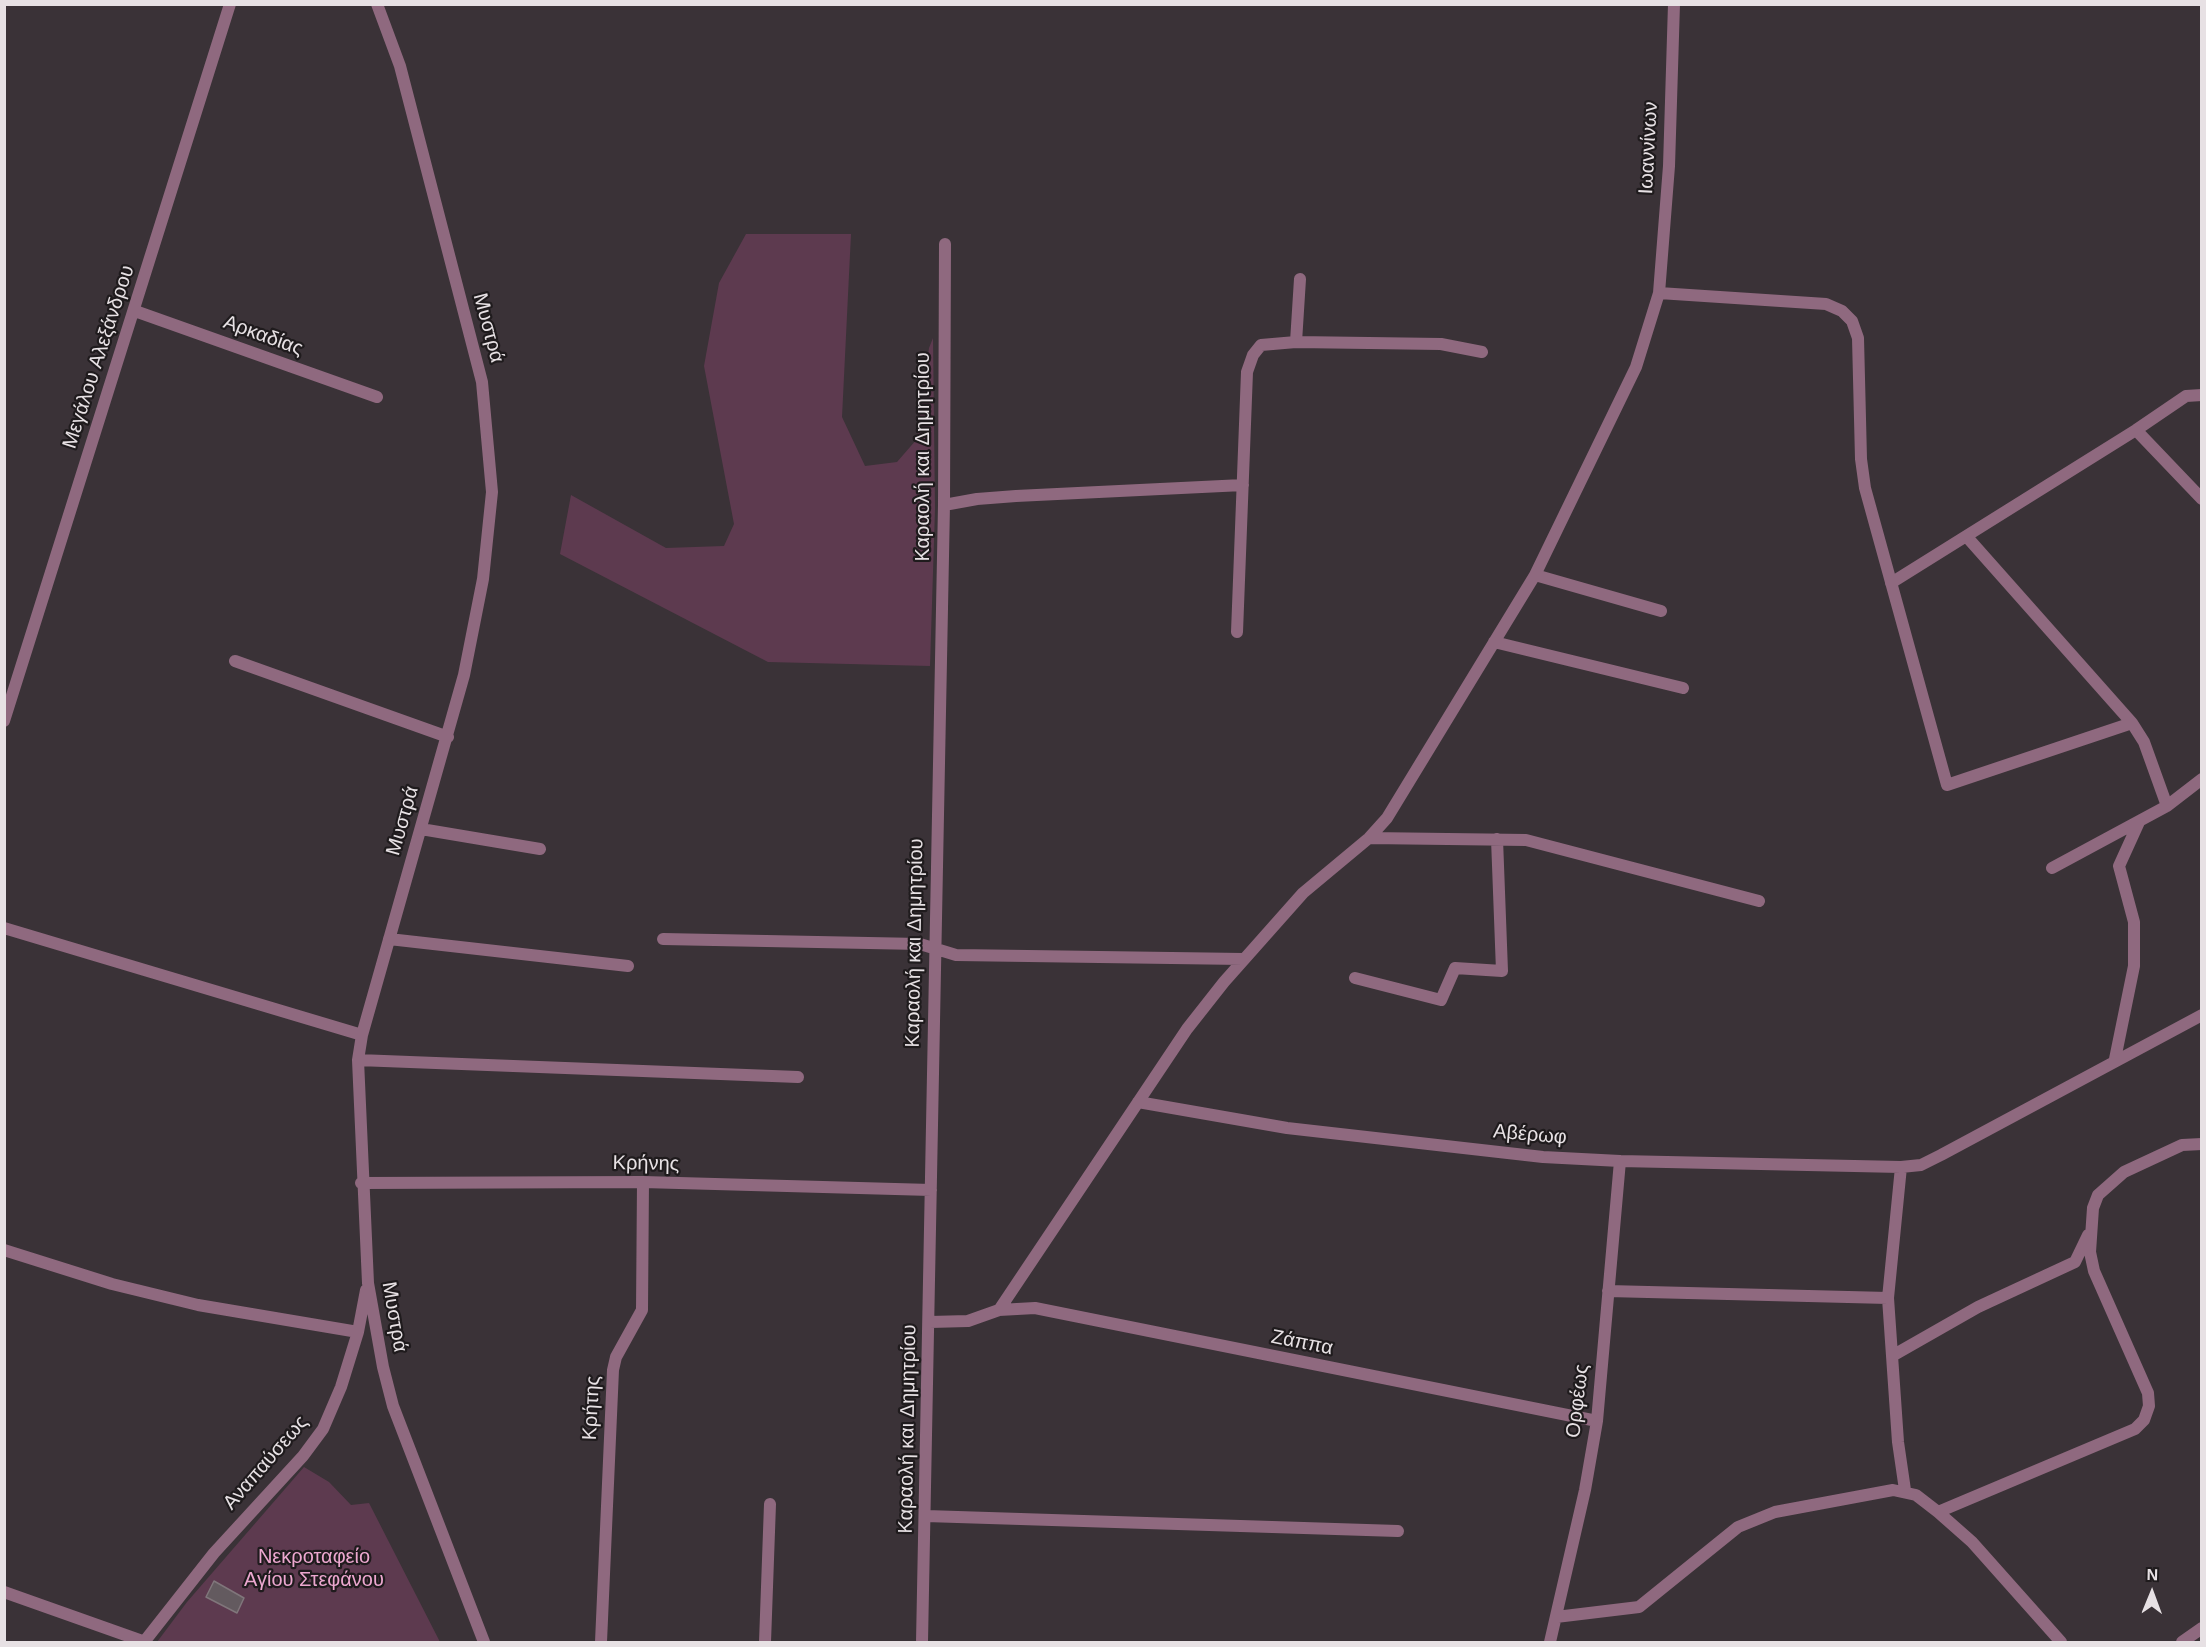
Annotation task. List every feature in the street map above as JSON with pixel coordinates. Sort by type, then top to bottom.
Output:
[{"type":"street","name":"Μεγάλου Αλεξάνδρου","points":[[4,721],[230,4]]},
{"type":"street","name":"Μυστρά","points":[[377,4],[400,66],[483,382],[492,492],[489,533],[472,641],[448,737],[362,1035],[358,1060],[361,1183],[368,1283],[383,1366],[393,1406],[484,1642]]},
{"type":"street","name":"Ιωαννίνων","points":[[999,1310],[1186,1029],[1243,959],[1303,893],[1369,838],[1387,818],[1535,575],[1636,367],[1659,293],[1669,166],[1674,4]]},
{"type":"street","name":"Καραολή και Δημητρίου","points":[[922,1642],[930,1322],[933,949],[944,505],[945,244]]},
{"type":"street","points":[[1296,342],[1300,279]]},
{"type":"street","points":[[1659,293],[1826,304],[1842,311],[1852,321],[1858,338],[1861,459],[1865,488],[1947,785],[2132,723]]},
{"type":"street","name":"Αρκαδίας","points":[[135,311],[377,397]]},
{"type":"street","points":[[1237,632],[1247,372],[1253,355],[1262,345],[1296,342],[1442,344],[1482,352]]},
{"type":"street","points":[[1891,583],[2136,430],[2186,396],[2202,395]]},
{"type":"street","points":[[2136,430],[2202,499]]},
{"type":"street","points":[[944,505],[1006,497],[1243,485]]},
{"type":"street","points":[[1967,537],[2132,723],[2144,742],[2167,806]]},
{"type":"street","points":[[1535,575],[1661,611]]},
{"type":"street","points":[[1494,642],[1683,688]]},
{"type":"street","points":[[235,661],[448,737]]},
{"type":"street","points":[[2052,868],[2167,806],[2202,779]]},
{"type":"street","points":[[2115,1059],[2134,966],[2134,922],[2119,866],[2139,822]]},
{"type":"street","points":[[421,829],[540,849]]},
{"type":"street","points":[[1369,838],[1526,840],[1759,901]]},
{"type":"street","points":[[1355,978],[1441,1000],[1455,968],[1502,971],[1497,839]]},
{"type":"street","points":[[4,928],[362,1035]]},
{"type":"street","points":[[389,939],[628,966]]},
{"type":"street","points":[[663,939],[920,944],[956,955],[1243,959]]},
{"type":"street","points":[[2115,1059],[2202,1015]]},
{"type":"street","name":"Αβέρωφ","points":[[1138,1102],[1287,1128],[1543,1156],[1620,1161],[1901,1167],[1921,1165],[2115,1059]]},
{"type":"street","points":[[358,1060],[798,1077]]},
{"type":"street","points":[[1892,1356],[1978,1307],[2075,1262],[2090,1230],[2098,1195],[2124,1172],[2182,1145],[2202,1144]]},
{"type":"street","name":"Ορφέως","points":[[1550,1642],[1585,1490],[1597,1421],[1620,1161]]},
{"type":"street","points":[[1901,1167],[1888,1298],[1898,1442],[1905,1490]]},
{"type":"street","name":"Κρήνης","points":[[361,1183],[643,1182],[931,1190]]},
{"type":"street","name":"Κρήτης","points":[[601,1642],[613,1370],[616,1357],[642,1310],[643,1182]]},
{"type":"street","points":[[1938,1512],[2134,1429],[2144,1420],[2150,1406],[2148,1393],[2094,1270],[2090,1230]]},
{"type":"street","points":[[4,1250],[112,1284],[198,1305],[358,1332]]},
{"type":"street","name":"Αναπαύσεως","points":[[144,1642],[214,1553],[303,1456],[323,1429],[333,1410],[358,1332],[368,1283]]},
{"type":"street","points":[[1608,1291],[1888,1298]]},
{"type":"street","name":"Ζάππα","points":[[930,1322],[968,1321],[999,1310],[1035,1308],[1597,1421]]},
{"type":"street","points":[[1556,1617],[1639,1607],[1738,1527],[1765,1515],[1795,1506],[1872,1492],[1905,1490],[1938,1512],[1972,1542],[2061,1642]]},
{"type":"street","points":[[765,1642],[770,1504]]},
{"type":"street","points":[[926,1516],[1398,1531]]},
{"type":"street","points":[[4,1592],[144,1642]]},
{"type":"street","points":[[2182,1642],[2202,1628]]},
{"type":"green space","points":[[746,234],[851,234],[842,417],[865,466],[897,462],[917,439],[929,348],[933,338],[935,509],[930,666],[768,662],[560,554],[571,495],[666,548],[724,546],[734,524],[704,366],[719,283]]},
{"type":"green space","name":"Νεκροταφείο Αγίου Στεφάνου","points":[[304,1467],[329,1482],[351,1505],[369,1503],[440,1642],[157,1642],[187,1602]]},
{"type":"building","points":[[214,1581],[244,1598],[237,1613],[206,1597]]}]
